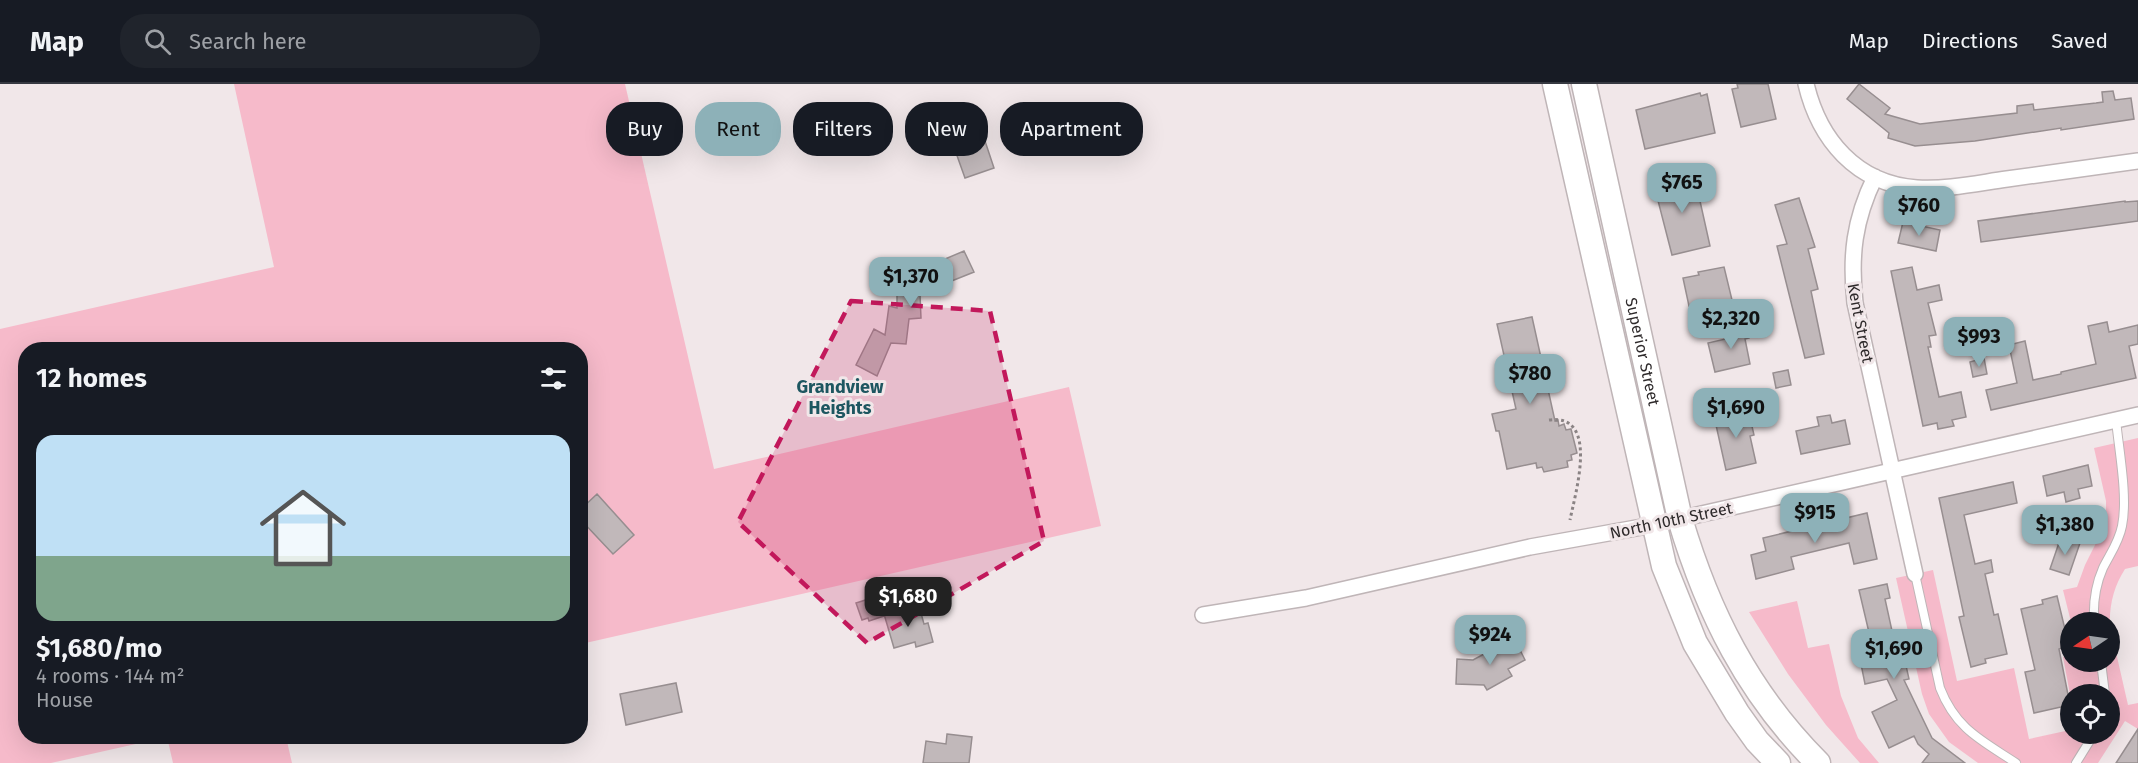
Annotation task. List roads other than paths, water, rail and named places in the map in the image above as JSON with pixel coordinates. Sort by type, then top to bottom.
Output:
[{"type":"main road","name":"Superior Street","points":[[1555,84],[1664,566],[1695,643],[1737,713],[1757,741],[1778,763]]},
{"type":"main road","name":"Superior Street","points":[[1584,84],[1680,519],[1702,585],[1719,627],[1742,667],[1772,713],[1792,738],[1818,763]]},
{"type":"street","points":[[1806,84],[1815,116],[1827,137],[1842,155],[1857,167],[1896,185],[1934,188],[2138,161]]},
{"type":"street","name":"Kent Street","points":[[1875,177],[1858,219],[1853,247],[1852,275],[1855,303],[1915,574]]},
{"type":"street","name":"North 10th Street","points":[[1203,615],[1306,598],[1530,547],[1653,525],[2138,416]]},
{"type":"lane","points":[[2093,612],[2096,587],[2120,535],[2124,518],[2116,420]]},
{"type":"lane","points":[[1915,574],[1940,688],[1947,706],[1970,733],[2016,763]]},
{"type":"lane","points":[[2076,763],[2088,744]]},
{"type":"district","name":"Grandview Heights","points":[[840,397]]}]
